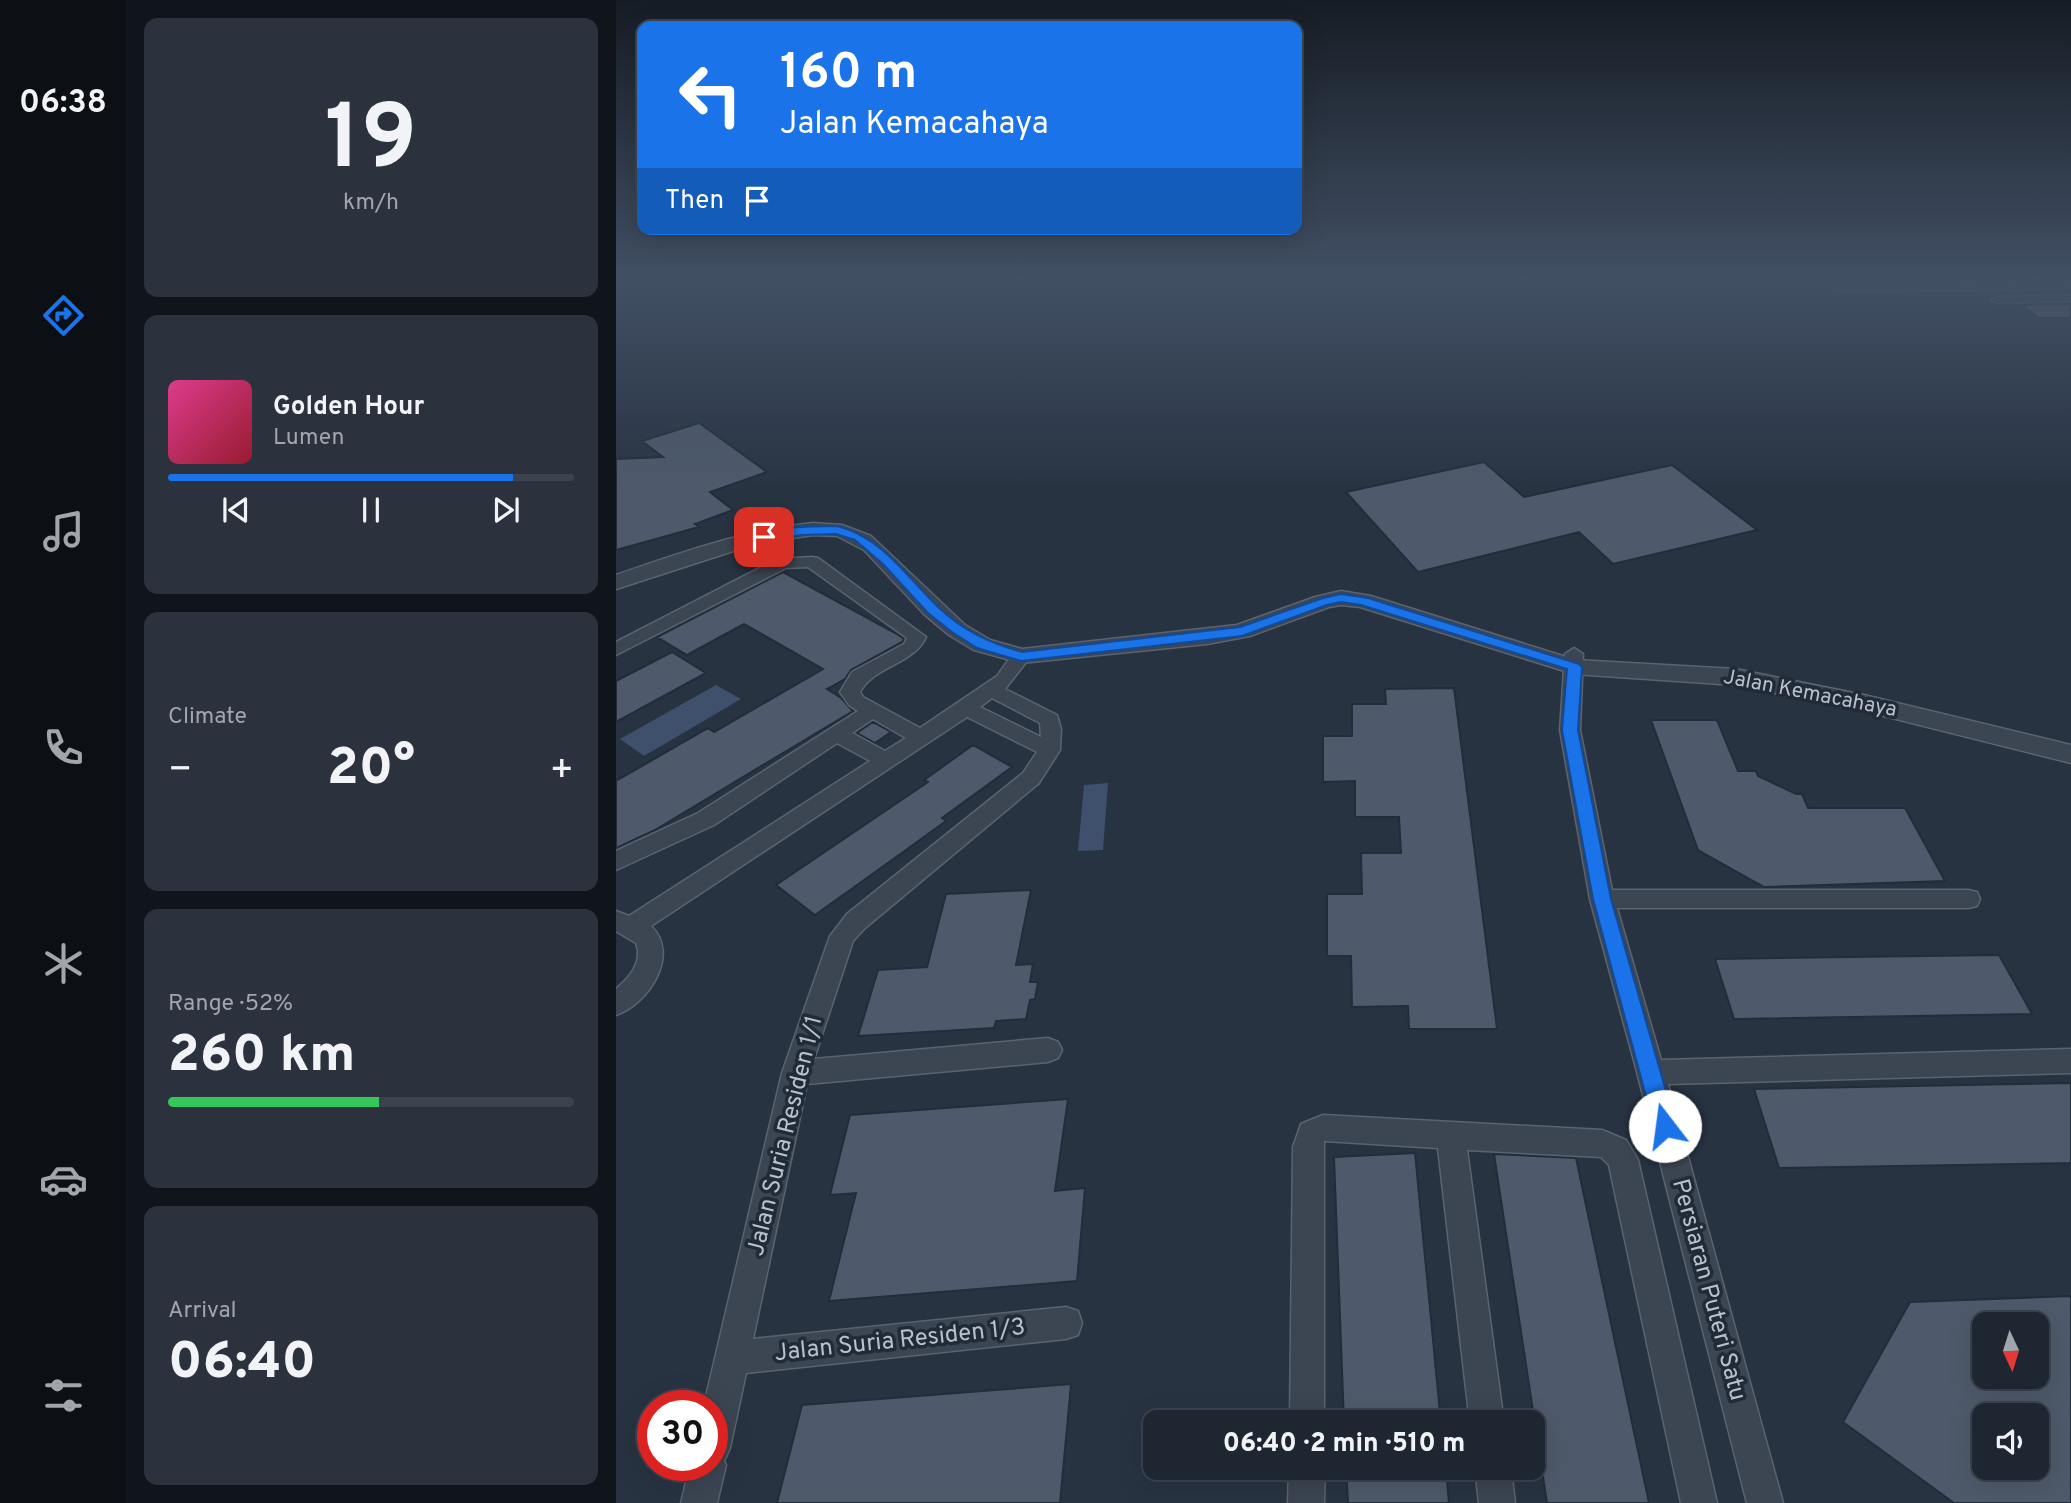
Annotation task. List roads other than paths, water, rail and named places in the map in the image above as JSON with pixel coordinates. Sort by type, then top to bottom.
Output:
[{"type":"street","name":"Jalan Kemacahaya","points":[[616,582],[750,540],[802,531],[837,530],[859,537],[871,546],[933,610],[957,629],[982,645],[1021,656],[1242,631],[1341,598],[1363,601],[1545,657],[1735,677],[1864,703],[2071,754]]},
{"type":"street","points":[[616,649],[783,563],[812,562],[916,637],[912,647],[859,676],[850,692],[856,701],[922,738]]},
{"type":"street","points":[[625,923],[922,738],[992,690],[1004,680],[1021,656]]},
{"type":"street","name":"Jalan Kemacahaya","points":[[1574,660],[1764,665],[2071,738]]},
{"type":"street","name":"Persiaran Puteri Satu","points":[[1574,660],[1570,730],[1602,899],[1651,1072],[1765,1503]]},
{"type":"street","points":[[966,708],[1050,750],[1049,720],[992,690]]},
{"type":"street","points":[[616,861],[706,819],[872,711]]},
{"type":"street","points":[[837,734],[887,761]]},
{"type":"street","name":"Jalan Suria Residen 1/1","points":[[726,1390],[796,1073],[842,936],[856,921],[1031,778],[1048,758],[1050,750]]},
{"type":"street","points":[[1602,899],[1968,899]]},
{"type":"street","points":[[616,1004],[641,980],[650,963],[652,947],[646,934],[625,923]]},
{"type":"street","points":[[796,1073],[1048,1050]]},
{"type":"street","points":[[1651,1072],[2071,1061]]},
{"type":"street","points":[[1307,1410],[1308,1147],[1311,1133],[1322,1128],[1602,1144],[1616,1150],[1623,1160],[1699,1503]]},
{"type":"street","points":[[1451,1136],[1485,1410]]},
{"type":"street","name":"Jalan Suria Residen 1/3","points":[[733,1358],[1066,1323]]},
{"type":"street","points":[[1306,1503],[1307,1480]]},
{"type":"street","points":[[1494,1480],[1497,1503]]},
{"type":"street","points":[[699,1503],[704,1481]]},
{"type":"water","points":[[716,685],[741,699],[644,756],[620,739]]},
{"type":"water","points":[[1108,783],[1103,850],[1078,851],[1084,785]]}]
